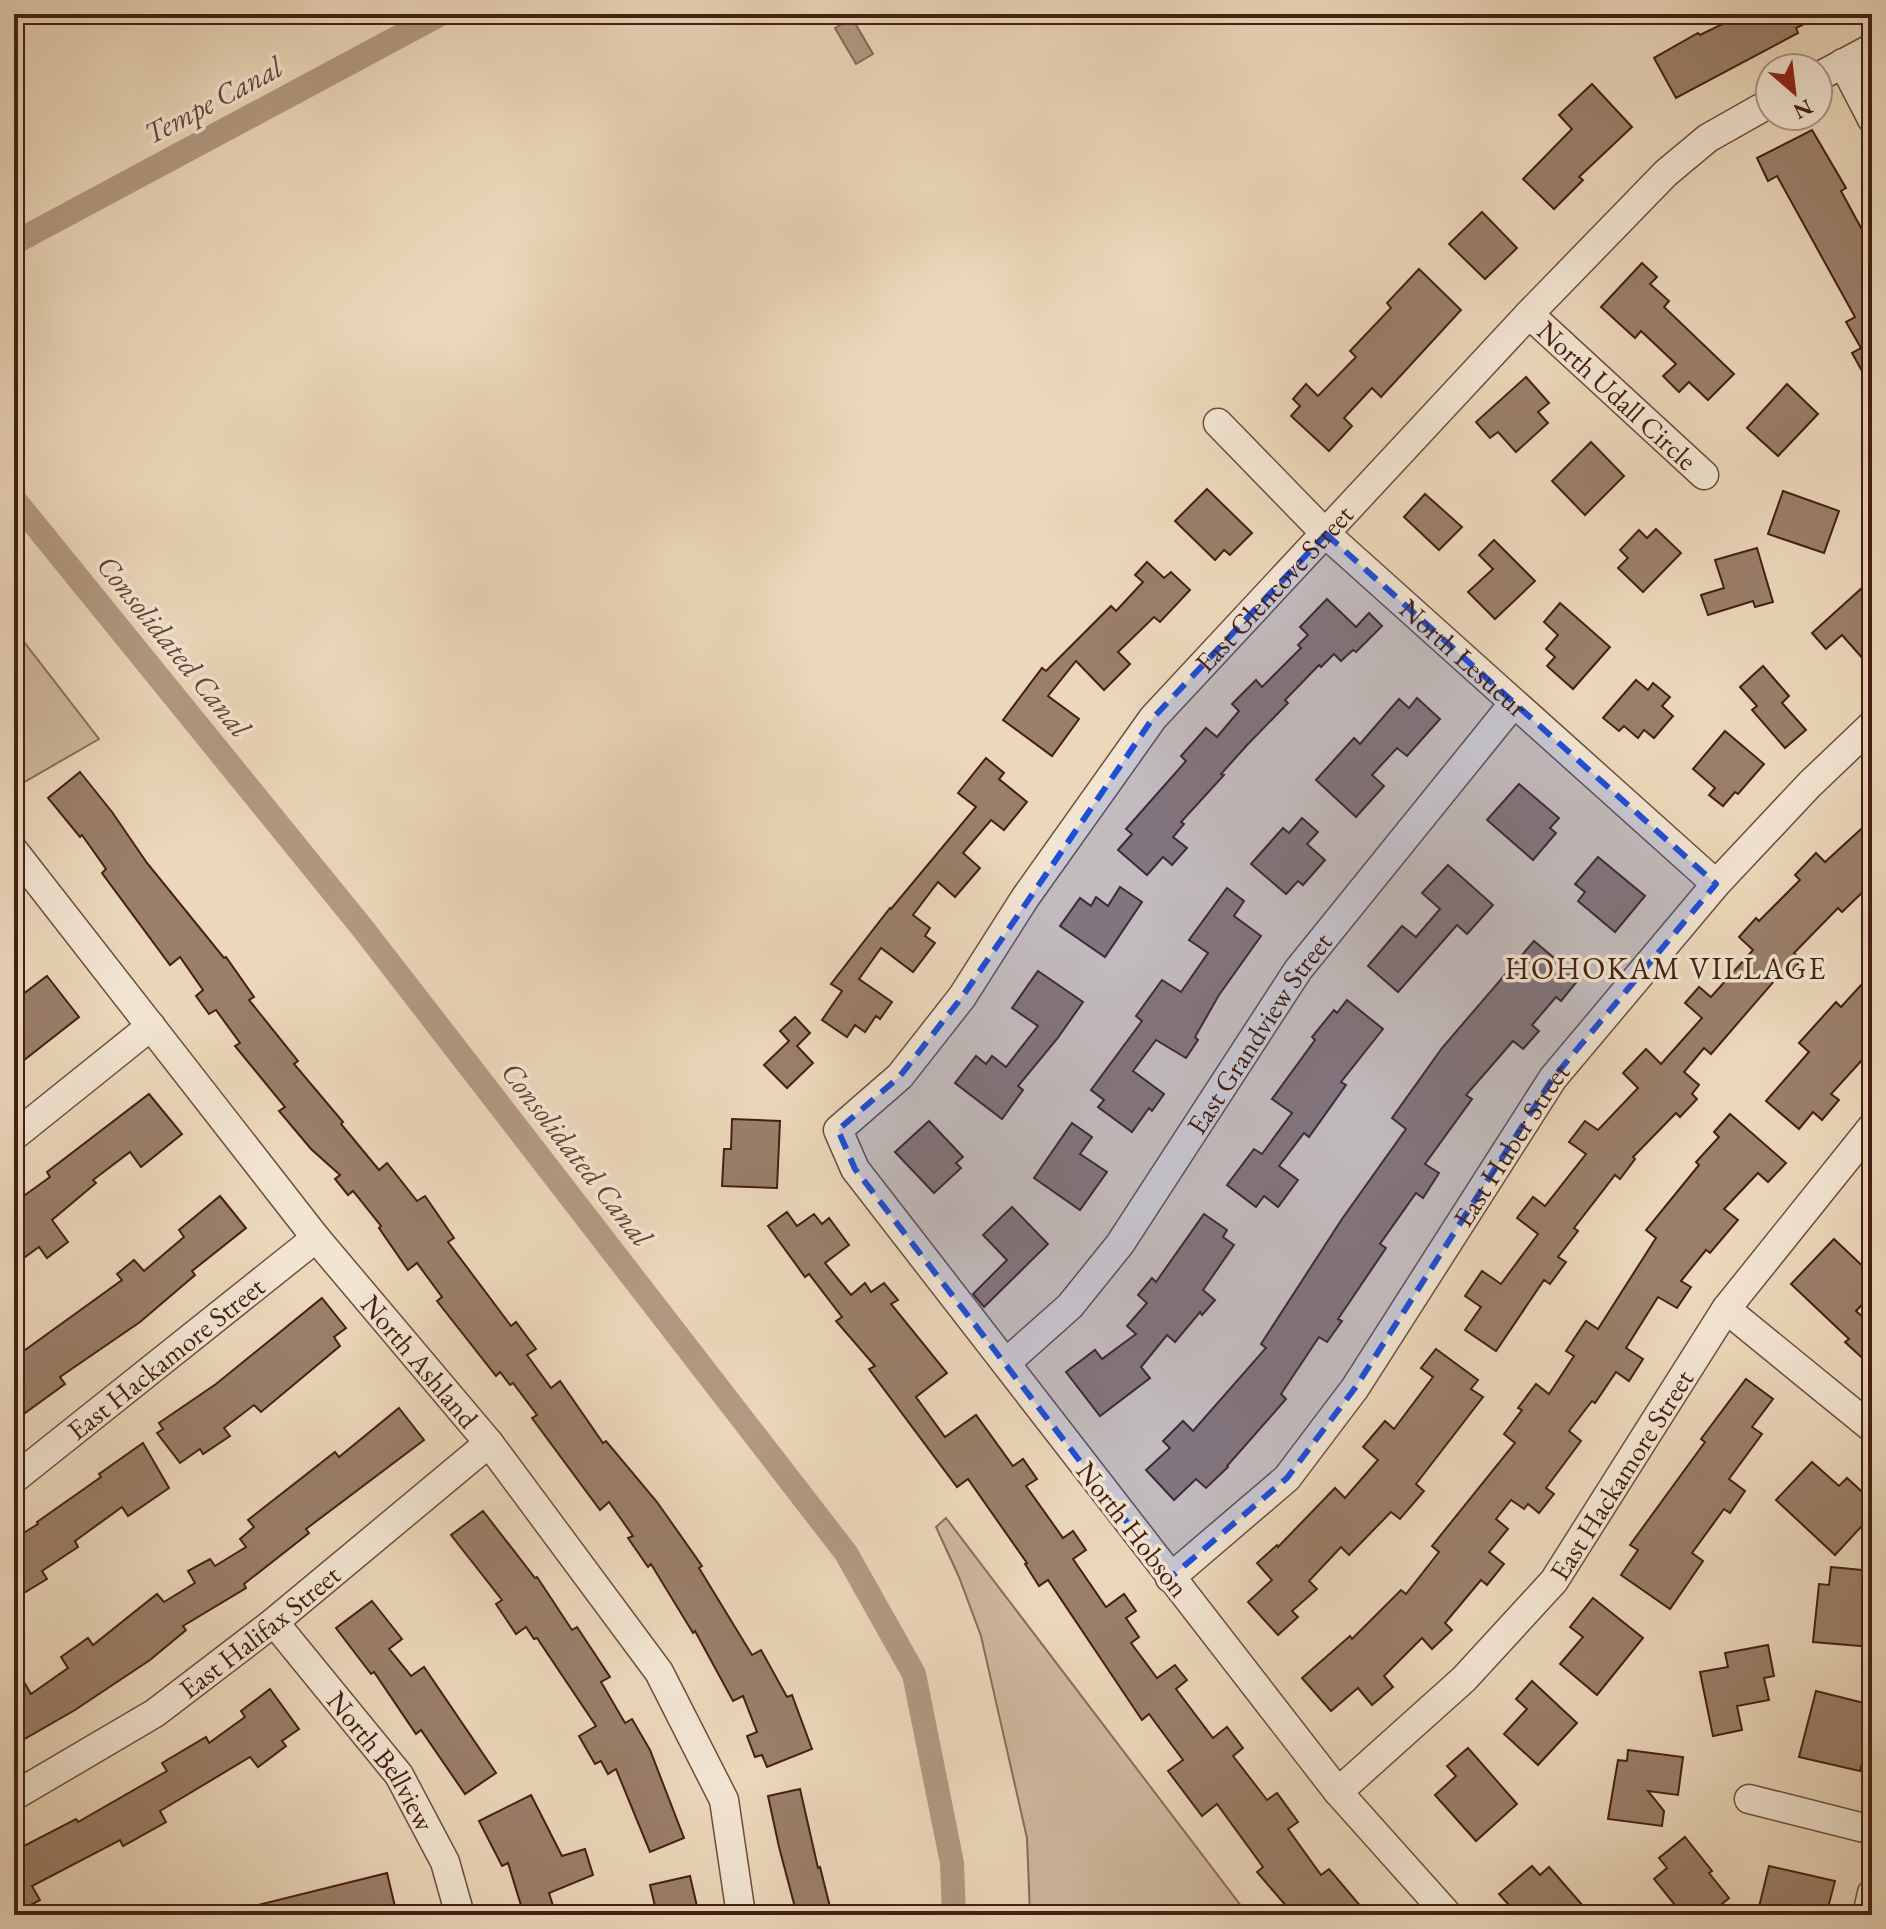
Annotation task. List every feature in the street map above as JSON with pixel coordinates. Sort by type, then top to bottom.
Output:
[{"type":"street","points":[[1834,68],[1872,48]]},
{"type":"street","points":[[1843,63],[1872,119]]},
{"type":"street","name":"East Glencove Street","points":[[838,1130],[900,1076],[962,997],[1025,898],[1153,718],[1529,314],[1666,173],[1708,138],[1754,112]]},
{"type":"street","name":"North Udall Circle","points":[[1529,314],[1704,475]]},
{"type":"street","name":"North Lesueur","points":[[1218,423],[1326,534],[1716,884]]},
{"type":"street","name":"East Grandview Street","points":[[1006,1363],[1070,1306],[1120,1244],[1298,970],[1513,704]]},
{"type":"street","name":"East Huber Street","points":[[1170,1578],[1287,1478],[1355,1388],[1553,1078],[1716,884],[1810,784],[1872,725]]},
{"type":"street","name":"North Ashland","points":[[14,851],[316,1238],[489,1443],[659,1672],[724,1800],[741,1915]]},
{"type":"street","points":[[14,1136],[151,1026]]},
{"type":"street","name":"East Hackamore Street","points":[[1338,1792],[1464,1679],[1554,1581],[1726,1309],[1872,1127]]},
{"type":"street","name":"North Hobson","points":[[838,1130],[855,1169],[1170,1578],[1338,1792],[1448,1915]]},
{"type":"street","name":"East Hackamore Street","points":[[14,1479],[316,1238]]},
{"type":"street","points":[[1726,1309],[1872,1428]]},
{"type":"street","name":"East Halifax Street","points":[[14,1796],[155,1713],[274,1622],[489,1443]]},
{"type":"street","name":"North Bellview","points":[[274,1622],[399,1775],[445,1862],[460,1915]]},
{"type":"street","points":[[1749,1799],[1872,1830]]},
{"type":"street","points":[[1867,1915],[1872,1893]]},
{"type":"highlighted area","points":[[1326,534],[1716,884],[1553,1078],[1355,1388],[1287,1478],[1170,1578],[855,1169],[838,1130],[900,1076],[962,997],[1153,718]]},
{"type":"shaded area","points":[[852,18],[873,54],[856,64],[835,28]]},
{"type":"shaded area","points":[[14,629],[99,739],[14,788]]},
{"type":"shaded area","points":[[946,1518],[1248,1915],[1030,1915],[1027,1838],[981,1636],[936,1527]]},
{"type":"building","points":[[1743,14],[1824,14],[1796,28],[1798,33],[1762,52],[1754,52],[1754,56],[1676,98],[1654,58],[1698,33],[1700,35]]},
{"type":"building","points":[[1592,84],[1632,127],[1579,177],[1583,180],[1554,209],[1523,179],[1572,129],[1559,115]]},
{"type":"building","points":[[1813,132],[1846,188],[1841,191],[1872,248],[1872,389],[1852,353],[1861,348],[1846,322],[1855,317],[1777,176],[1768,181],[1757,158]]},
{"type":"building","points":[[1482,212],[1517,248],[1485,279],[1449,244]]},
{"type":"building","points":[[1642,263],[1657,277],[1650,284],[1669,301],[1664,307],[1734,374],[1708,400],[1689,382],[1679,392],[1663,376],[1676,364],[1641,331],[1635,338],[1601,307]]},
{"type":"building","points":[[1419,269],[1461,310],[1381,397],[1372,388],[1344,418],[1352,426],[1329,451],[1291,416],[1300,406],[1293,399],[1306,384],[1318,396],[1356,357],[1350,351],[1391,308],[1387,303]]},
{"type":"building","points":[[1526,377],[1549,403],[1538,412],[1548,423],[1516,452],[1498,432],[1490,438],[1476,422]]},
{"type":"building","points":[[1787,384],[1818,414],[1778,456],[1747,428]]},
{"type":"building","points":[[1591,442],[1624,476],[1585,515],[1552,481]]},
{"type":"building","points":[[1207,489],[1252,533],[1230,555],[1224,550],[1215,560],[1175,521]]},
{"type":"building","points":[[1783,491],[1839,511],[1824,553],[1768,534]]},
{"type":"building","points":[[1425,494],[1462,527],[1439,550],[1404,517]]},
{"type":"building","points":[[1656,529],[1681,553],[1643,592],[1618,568],[1628,558],[1620,550],[1639,530],[1647,538]]},
{"type":"building","points":[[1494,540],[1535,581],[1495,619],[1468,592],[1493,569],[1479,555]]},
{"type":"building","points":[[1757,548],[1773,602],[1755,607],[1753,601],[1708,615],[1701,595],[1724,588],[1715,560]]},
{"type":"building","points":[[1147,562],[1164,578],[1171,572],[1190,590],[1160,622],[1154,617],[1118,652],[1130,664],[1104,690],[1076,661],[1048,696],[1079,719],[1052,756],[1003,720],[1042,668],[1046,671],[1111,606],[1116,611],[1143,582],[1135,575]]},
{"type":"building","points":[[1863,587],[1872,598],[1872,669],[1842,635],[1826,649],[1812,633]]},
{"type":"building","points":[[1327,599],[1356,627],[1369,613],[1382,626],[1356,652],[1353,650],[1341,661],[1334,654],[1321,667],[1319,665],[1285,700],[1288,703],[1181,822],[1184,824],[1173,837],[1187,848],[1172,865],[1163,857],[1147,875],[1118,850],[1132,834],[1126,829],[1186,761],[1181,756],[1206,728],[1217,737],[1239,711],[1232,704],[1256,680],[1262,687],[1301,648],[1298,645],[1308,635],[1300,627]]},
{"type":"building","points":[[1560,603],[1610,647],[1573,689],[1547,666],[1555,657],[1546,649],[1558,635],[1544,622]]},
{"type":"building","points":[[1763,666],[1789,696],[1782,703],[1806,730],[1785,748],[1752,710],[1757,706],[1740,687]]},
{"type":"building","points":[[1636,680],[1648,690],[1653,683],[1670,697],[1662,706],[1673,716],[1654,738],[1644,730],[1638,738],[1624,726],[1619,731],[1603,718]]},
{"type":"building","points":[[1417,698],[1440,719],[1407,756],[1397,748],[1372,775],[1384,786],[1356,817],[1316,780],[1354,738],[1360,744],[1399,699],[1409,708]]},
{"type":"building","points":[[1725,731],[1764,764],[1723,806],[1709,795],[1715,788],[1693,769]]},
{"type":"building","points":[[986,758],[1004,773],[999,779],[1027,802],[1004,830],[991,820],[963,853],[980,868],[955,897],[938,882],[913,915],[930,928],[925,936],[935,943],[913,972],[881,948],[859,979],[892,1002],[880,1019],[876,1016],[865,1032],[855,1025],[847,1037],[822,1020],[842,991],[831,984],[890,908],[976,807],[958,793]]},
{"type":"building","points":[[80,772],[147,863],[226,957],[254,997],[249,1000],[298,1061],[294,1064],[343,1122],[341,1124],[379,1170],[387,1163],[417,1201],[425,1196],[454,1238],[448,1242],[511,1326],[516,1322],[536,1349],[527,1355],[551,1388],[560,1381],[603,1443],[606,1441],[657,1502],[702,1566],[699,1568],[752,1655],[761,1650],[787,1697],[792,1695],[812,1749],[767,1767],[762,1755],[755,1757],[747,1736],[757,1732],[743,1696],[733,1701],[695,1631],[693,1633],[651,1564],[648,1567],[628,1538],[633,1536],[609,1502],[600,1510],[532,1418],[537,1415],[513,1383],[510,1385],[500,1372],[496,1376],[437,1301],[442,1297],[417,1263],[408,1270],[379,1228],[381,1226],[353,1191],[348,1195],[335,1179],[340,1175],[311,1149],[279,1111],[285,1107],[235,1046],[240,1043],[216,1010],[209,1014],[196,996],[203,990],[180,957],[170,965],[102,873],[106,869],[82,835],[80,837],[48,798]]},
{"type":"building","points":[[1519,784],[1559,818],[1550,828],[1556,833],[1533,860],[1487,820]]},
{"type":"building","points":[[1302,818],[1318,832],[1307,844],[1325,860],[1303,885],[1298,881],[1286,894],[1251,864],[1283,828],[1289,833]]},
{"type":"building","points":[[1872,819],[1872,883],[1842,912],[1838,908],[1794,953],[1802,960],[1786,977],[1781,973],[1711,1054],[1704,1048],[1684,1072],[1699,1085],[1692,1094],[1697,1099],[1680,1117],[1676,1113],[1633,1157],[1635,1159],[1620,1179],[1615,1175],[1574,1228],[1578,1231],[1558,1257],[1566,1262],[1550,1284],[1544,1280],[1496,1351],[1465,1330],[1481,1307],[1465,1296],[1482,1271],[1501,1284],[1538,1234],[1517,1218],[1533,1197],[1545,1206],[1586,1154],[1569,1142],[1585,1121],[1598,1130],[1638,1088],[1623,1073],[1646,1049],[1661,1064],[1702,1018],[1685,1003],[1699,987],[1711,997],[1753,950],[1739,937],[1800,880],[1795,875],[1816,853],[1825,862]]},
{"type":"building","points":[[1598,857],[1645,896],[1615,932],[1578,901],[1585,892],[1575,884]]},
{"type":"building","points":[[1448,865],[1493,905],[1467,934],[1457,925],[1398,992],[1368,966],[1402,926],[1416,937],[1440,909],[1422,893]]},
{"type":"building","points":[[1120,887],[1142,902],[1105,957],[1060,926],[1080,898],[1091,906],[1096,897],[1108,906]]},
{"type":"building","points":[[1227,888],[1244,901],[1234,916],[1261,936],[1219,995],[1186,1058],[1156,1040],[1133,1071],[1164,1094],[1152,1111],[1149,1108],[1132,1132],[1098,1107],[1104,1100],[1091,1090],[1142,1021],[1136,1016],[1162,980],[1181,992],[1208,953],[1189,940]]},
{"type":"building","points":[[1534,941],[1579,979],[1561,1001],[1556,997],[1532,1025],[1539,1031],[1523,1049],[1513,1041],[1466,1095],[1472,1099],[1425,1164],[1439,1173],[1423,1198],[1416,1193],[1380,1244],[1386,1248],[1338,1319],[1342,1321],[1327,1342],[1319,1337],[1281,1394],[1286,1399],[1206,1488],[1196,1479],[1174,1500],[1146,1470],[1170,1448],[1163,1441],[1183,1421],[1193,1431],[1266,1348],[1261,1344],[1342,1219],[1406,1129],[1392,1118],[1442,1048]]},
{"type":"building","points":[[1038,971],[1083,1002],[1018,1086],[1023,1090],[1002,1119],[955,1083],[976,1056],[986,1064],[992,1056],[1006,1067],[1038,1026],[1012,1008]]},
{"type":"building","points":[[1872,973],[1872,1049],[1831,1094],[1839,1100],[1822,1120],[1813,1112],[1799,1129],[1766,1101],[1809,1052],[1799,1043],[1836,1002],[1841,1007]]},
{"type":"building","points":[[47,976],[79,1017],[14,1068],[14,1001]]},
{"type":"building","points":[[1347,1000],[1383,1029],[1341,1082],[1346,1085],[1309,1137],[1304,1133],[1279,1166],[1298,1180],[1278,1207],[1264,1196],[1256,1207],[1227,1185],[1254,1149],[1262,1154],[1292,1113],[1272,1099],[1315,1040],[1312,1037],[1334,1010],[1337,1013]]},
{"type":"building","points":[[795,1017],[810,1033],[797,1046],[813,1063],[787,1088],[764,1065],[789,1041],[780,1031]]},
{"type":"building","points":[[149,1094],[182,1134],[141,1167],[130,1152],[93,1180],[96,1183],[52,1220],[68,1242],[47,1258],[39,1247],[14,1265],[14,1203],[50,1177],[47,1172]]},
{"type":"building","points":[[1730,1114],[1786,1163],[1768,1182],[1758,1173],[1724,1209],[1738,1220],[1710,1253],[1706,1250],[1681,1281],[1691,1287],[1677,1308],[1658,1297],[1626,1348],[1643,1359],[1629,1381],[1616,1372],[1595,1403],[1592,1401],[1569,1431],[1581,1441],[1546,1488],[1554,1494],[1539,1513],[1528,1504],[1524,1509],[1511,1500],[1496,1519],[1508,1529],[1489,1552],[1504,1564],[1487,1585],[1481,1580],[1445,1623],[1452,1630],[1432,1649],[1422,1638],[1384,1676],[1393,1687],[1372,1705],[1358,1688],[1331,1711],[1302,1678],[1350,1636],[1352,1639],[1401,1590],[1406,1594],[1439,1552],[1432,1546],[1515,1443],[1504,1434],[1522,1410],[1518,1408],[1536,1384],[1549,1394],[1574,1356],[1566,1351],[1586,1321],[1598,1329],[1656,1238],[1646,1230],[1699,1165],[1696,1162],[1719,1137],[1714,1132]]},
{"type":"building","points":[[732,1119],[780,1121],[777,1188],[722,1186],[724,1149],[731,1149]]},
{"type":"building","points":[[929,1121],[963,1157],[956,1163],[961,1168],[934,1193],[895,1152]]},
{"type":"building","points":[[1072,1123],[1092,1137],[1080,1154],[1107,1172],[1080,1210],[1034,1178]]},
{"type":"building","points":[[220,1196],[246,1228],[192,1271],[195,1275],[140,1322],[60,1377],[65,1384],[25,1413],[14,1397],[14,1358],[122,1280],[117,1274],[134,1260],[144,1271],[184,1237],[179,1230]]},
{"type":"building","points":[[1012,1207],[1048,1244],[984,1307],[973,1294],[1007,1260],[983,1235]]},
{"type":"building","points":[[787,1212],[797,1226],[814,1214],[822,1224],[829,1218],[849,1245],[825,1263],[851,1295],[865,1283],[871,1292],[884,1283],[898,1300],[891,1304],[947,1373],[916,1397],[945,1437],[976,1415],[1013,1466],[1023,1459],[1037,1479],[1026,1486],[1063,1538],[1073,1531],[1086,1550],[1073,1559],[1106,1607],[1124,1594],[1136,1611],[1126,1618],[1139,1637],[1131,1643],[1157,1678],[1175,1665],[1187,1680],[1176,1689],[1213,1738],[1227,1727],[1243,1748],[1233,1756],[1267,1800],[1277,1793],[1298,1822],[1288,1829],[1321,1875],[1329,1869],[1368,1915],[1294,1915],[1257,1872],[1263,1867],[1217,1804],[1202,1816],[1168,1771],[1183,1760],[1149,1714],[1142,1720],[1048,1580],[1039,1586],[1027,1563],[968,1479],[957,1487],[869,1369],[875,1366],[836,1321],[842,1317],[809,1274],[805,1277],[768,1226]]},
{"type":"building","points":[[1204,1214],[1227,1230],[1223,1237],[1234,1245],[1203,1290],[1215,1300],[1202,1315],[1200,1312],[1175,1342],[1167,1335],[1141,1367],[1150,1378],[1100,1416],[1066,1372],[1095,1350],[1102,1359],[1136,1334],[1127,1326],[1147,1303],[1138,1295],[1152,1278],[1156,1282]]},
{"type":"building","points":[[1834,1239],[1872,1275],[1872,1294],[1856,1311],[1872,1325],[1872,1367],[1845,1342],[1849,1339],[1791,1284]]},
{"type":"building","points":[[322,1298],[346,1328],[334,1337],[340,1346],[261,1412],[254,1405],[224,1428],[230,1436],[203,1454],[200,1449],[180,1463],[157,1433],[163,1429],[159,1423],[216,1384]]},
{"type":"building","points":[[1436,1349],[1478,1380],[1471,1389],[1483,1397],[1416,1484],[1424,1491],[1400,1519],[1391,1512],[1349,1555],[1341,1547],[1309,1581],[1317,1589],[1292,1611],[1298,1617],[1278,1635],[1248,1602],[1272,1580],[1257,1563],[1278,1547],[1335,1488],[1345,1498],[1378,1460],[1363,1447],[1385,1421],[1394,1429],[1433,1377],[1421,1368]]},
{"type":"building","points":[[1746,1379],[1773,1399],[1752,1427],[1762,1434],[1729,1479],[1745,1491],[1730,1513],[1724,1509],[1692,1553],[1703,1561],[1670,1609],[1621,1575],[1638,1550],[1630,1545],[1705,1442],[1701,1439]]},
{"type":"building","points":[[399,1408],[424,1440],[306,1529],[309,1533],[244,1584],[246,1588],[183,1626],[186,1630],[150,1660],[75,1710],[14,1745],[14,1665],[31,1694],[68,1668],[61,1657],[88,1638],[93,1645],[157,1594],[164,1602],[195,1583],[188,1571],[210,1559],[215,1566],[246,1547],[240,1539],[254,1527],[248,1520],[335,1452],[339,1457]]},
{"type":"building","points":[[143,1443],[169,1488],[128,1516],[122,1507],[75,1541],[78,1547],[42,1571],[47,1579],[14,1599],[14,1539]]},
{"type":"building","points":[[1812,1462],[1839,1486],[1847,1478],[1872,1501],[1872,1515],[1835,1555],[1776,1500]]},
{"type":"building","points":[[483,1511],[537,1577],[572,1630],[577,1627],[610,1677],[601,1682],[625,1723],[632,1719],[650,1750],[684,1838],[650,1852],[616,1769],[608,1774],[601,1761],[595,1764],[579,1736],[596,1726],[537,1638],[534,1639],[526,1627],[516,1634],[496,1604],[502,1600],[451,1535]]},
{"type":"building","points":[[1831,1567],[1872,1571],[1872,1647],[1813,1642],[1819,1584],[1829,1585]]},
{"type":"building","points":[[1593,1598],[1643,1638],[1597,1695],[1560,1664],[1583,1637],[1570,1627]]},
{"type":"building","points":[[372,1601],[402,1639],[389,1649],[411,1676],[424,1667],[496,1773],[465,1794],[421,1730],[416,1734],[374,1672],[371,1674],[336,1628]]},
{"type":"building","points":[[1768,1645],[1774,1676],[1764,1678],[1769,1700],[1737,1706],[1742,1730],[1713,1736],[1700,1672],[1728,1667],[1725,1653]]},
{"type":"building","points":[[1532,1681],[1577,1723],[1538,1765],[1504,1734],[1527,1709],[1516,1699]]},
{"type":"building","points":[[270,1689],[299,1729],[282,1741],[286,1746],[258,1767],[250,1757],[160,1811],[166,1822],[123,1846],[120,1840],[32,1886],[40,1900],[14,1914],[14,1851],[76,1819],[78,1822],[167,1771],[162,1763],[206,1737],[209,1743],[245,1717],[241,1711]]},
{"type":"building","points":[[1816,1691],[1872,1705],[1872,1725],[1860,1771],[1799,1757]]},
{"type":"building","points":[[1468,1748],[1517,1804],[1476,1841],[1435,1795],[1456,1776],[1447,1766]]},
{"type":"building","points":[[1628,1750],[1683,1757],[1678,1795],[1648,1791],[1664,1811],[1662,1826],[1608,1819],[1618,1760],[1627,1761]]},
{"type":"building","points":[[800,1789],[832,1915],[797,1915],[779,1847],[768,1796]]},
{"type":"building","points":[[531,1795],[562,1856],[585,1849],[593,1875],[549,1893],[556,1915],[524,1915],[508,1863],[502,1866],[479,1821]]},
{"type":"building","points":[[1685,1837],[1729,1898],[1709,1915],[1683,1915],[1654,1879],[1667,1868],[1659,1858]]},
{"type":"building","points":[[1532,1866],[1540,1875],[1549,1867],[1591,1915],[1518,1915],[1499,1894]]},
{"type":"building","points":[[1769,1866],[1835,1881],[1826,1915],[1757,1915]]},
{"type":"building","points":[[387,1873],[397,1915],[242,1915],[242,1909]]},
{"type":"building","points":[[690,1876],[699,1915],[657,1915],[650,1885]]},
{"type":"waterway","name":"Tempe Canal","points":[[14,243],[441,14]]},
{"type":"waterway","name":"Consolidated Canal","points":[[14,499],[364,930],[846,1553],[914,1674],[952,1863],[954,1915]]},
{"type":"district","name":"HOHOKAM VILLAGE","points":[[1666,968]]}]
